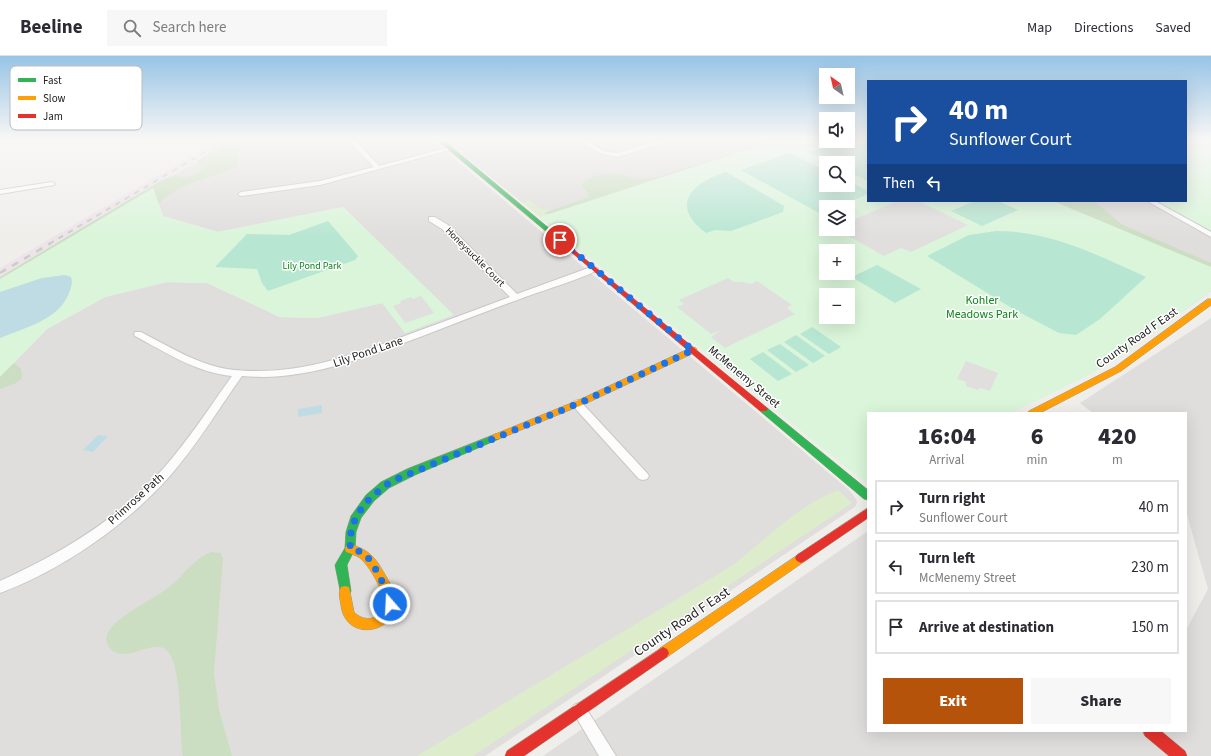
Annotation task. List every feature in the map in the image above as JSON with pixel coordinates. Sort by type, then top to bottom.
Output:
[{"type":"street","points":[[241,194],[310,185],[363,172]]},
{"type":"street","name":"McMenemy Street","points":[[477,172],[867,495]]},
{"type":"street","points":[[0,192],[52,184]]},
{"type":"street","points":[[1152,202],[1211,235]]},
{"type":"street","name":"Honeysuckle Court","points":[[432,219],[445,227],[516,298]]},
{"type":"street","name":"Lily Pond Lane","points":[[138,334],[197,364],[212,369],[239,373],[289,372],[333,364],[370,352],[594,269]]},
{"type":"street","name":"County Road F East","points":[[1034,412],[1118,369],[1211,301]]},
{"type":"street","points":[[350,549],[362,552],[366,556],[388,591],[390,599],[389,608],[383,618],[368,625],[354,622],[348,611],[341,565],[344,557],[350,549],[351,532],[356,516],[370,498],[385,485],[411,472],[577,404],[693,350]]},
{"type":"street","name":"Primrose Path","points":[[0,587],[49,563],[84,542],[120,516],[142,497],[166,473],[178,458],[239,373]]},
{"type":"street","points":[[577,404],[643,476]]},
{"type":"street","name":"County Road F East","points":[[512,756],[867,513]]},
{"type":"street","points":[[579,710],[608,756]]},
{"type":"street","points":[[1151,732],[1180,756]]},
{"type":"shaded area","points":[[164,172],[179,172],[0,279],[0,268]]},
{"type":"shaded area","points":[[180,172],[470,172],[849,490],[856,499],[857,503],[855,507],[485,756],[0,756],[0,377],[47,329],[105,297],[167,282],[207,283],[280,317],[317,318],[382,303],[453,315],[343,207],[218,232],[163,216],[153,188]]},
{"type":"shaded area","points":[[484,172],[679,172],[540,217]]},
{"type":"shaded area","points":[[896,202],[920,202],[968,225],[911,252],[901,248],[884,256],[848,236],[855,236],[855,219]]},
{"type":"shaded area","points":[[1055,202],[1157,202],[1211,232],[1211,267]]},
{"type":"shaded area","points":[[728,278],[734,282],[751,284],[757,281],[792,305],[787,308],[795,314],[725,348],[711,337],[720,331],[711,334],[677,307],[684,304],[679,300]]},
{"type":"shaded area","points":[[421,296],[434,313],[405,323],[393,306],[401,303],[400,301],[411,297],[413,299]]},
{"type":"shaded area","points":[[1211,318],[1211,756],[543,756],[867,532],[867,732],[1187,732],[1187,628],[1208,589],[1187,515],[1187,412],[1092,412],[1080,403]]},
{"type":"shaded area","points":[[966,361],[998,373],[990,391],[980,388],[978,390],[966,386],[966,382],[957,379]]},
{"type":"green space","points":[[199,172],[226,172],[190,184],[175,191],[164,198],[148,213],[0,292],[0,277],[162,180],[175,175],[184,177]]},
{"type":"green space","points":[[674,172],[711,172],[549,215],[545,213],[589,197],[588,193],[581,185],[588,178],[593,176],[604,174],[622,174],[638,179],[654,178]]},
{"type":"green space","name":"Kohler Meadows Park","points":[[679,172],[819,172],[819,192],[855,192],[855,172],[867,172],[867,202],[1055,202],[1211,267],[1211,291],[1115,360],[1081,379],[1013,412],[867,412],[867,482],[857,476],[540,217]]},
{"type":"green space","points":[[726,172],[784,206],[783,212],[731,231],[715,230],[706,233],[695,223],[688,213],[687,204],[689,196],[695,188],[704,182],[714,176]]},
{"type":"green space","points":[[744,172],[819,172],[819,192],[855,192],[855,184],[867,190],[867,194],[854,200],[819,200],[819,213]]},
{"type":"green space","points":[[855,172],[867,172],[867,180],[855,174]]},
{"type":"green space","points":[[1187,172],[1211,172],[1211,232],[1157,202],[1187,202]]},
{"type":"green space","name":"Lily Pond Park","points":[[153,188],[163,216],[218,232],[343,207],[454,315],[405,333],[382,303],[317,318],[280,317],[207,283],[167,282],[105,297],[47,329],[0,377],[0,279]]},
{"type":"green space","points":[[529,200],[541,209],[552,210],[545,212],[593,261],[523,203]]},
{"type":"green space","points":[[973,202],[1000,202],[1018,210],[982,226],[951,211]]},
{"type":"green space","points":[[1023,202],[1093,202],[1125,226],[1211,263],[1211,291],[1115,360]]},
{"type":"green space","points":[[328,221],[358,256],[355,260],[268,291],[262,283],[257,269],[215,267],[247,234],[289,235]]},
{"type":"green space","points":[[996,231],[1036,235],[1055,240],[1092,253],[1146,277],[1100,319],[1076,335],[1059,333],[1015,310],[927,256],[969,235]]},
{"type":"green space","points":[[877,265],[921,289],[895,303],[855,279],[855,276]]},
{"type":"green space","points":[[812,327],[841,347],[829,354],[800,334]]},
{"type":"green space","points":[[796,335],[825,356],[813,363],[784,342]]},
{"type":"green space","points":[[780,344],[809,365],[796,372],[767,350]]},
{"type":"green space","points":[[763,352],[792,374],[778,381],[750,359]]},
{"type":"green space","points":[[13,362],[21,369],[22,378],[16,383],[0,389],[0,364]]},
{"type":"green space","points":[[838,490],[852,503],[473,756],[417,756],[725,570],[783,523],[809,505]]},
{"type":"green space","points":[[211,552],[221,553],[223,558],[214,673],[219,710],[232,756],[183,756],[178,682],[171,656],[165,649],[159,647],[152,647],[128,654],[114,652],[108,646],[106,637],[109,630],[124,616],[167,589],[195,562]]},
{"type":"water","points":[[65,275],[71,277],[72,285],[64,302],[57,310],[40,322],[0,338],[0,292],[42,278]]},
{"type":"water","points":[[322,405],[322,413],[298,417],[298,409]]},
{"type":"water","points":[[98,435],[108,436],[93,452],[83,450]]},
{"type":"railway","points":[[49,244],[172,172]]},
{"type":"railway","points":[[0,273],[51,243]]},
{"type":"traffic: fast","points":[[477,172],[573,251]]},
{"type":"traffic: fast","points":[[763,409],[867,495]]},
{"type":"traffic: fast","points":[[345,591],[341,565],[350,549],[351,532],[356,516],[370,498],[385,485],[411,472],[496,437]]},
{"type":"traffic: slow","points":[[1034,412],[1118,369],[1211,301]]},
{"type":"traffic: slow","points":[[496,437],[584,401],[693,350]]},
{"type":"traffic: slow","points":[[345,591],[349,615],[354,621],[367,625],[385,616],[390,603],[389,595],[385,587],[369,559],[364,555],[350,549]]},
{"type":"traffic: slow","points":[[663,653],[801,558]]},
{"type":"traffic: jam","points":[[573,251],[763,409]]},
{"type":"traffic: jam","points":[[801,558],[867,513]]},
{"type":"traffic: jam","points":[[512,756],[663,653]]},
{"type":"traffic: jam","points":[[1151,732],[1180,756]]},
{"type":"route","points":[[390,604],[388,591],[368,558],[362,552],[350,549],[351,532],[356,516],[362,506],[379,489],[411,472],[606,392],[693,350],[560,240]]}]
